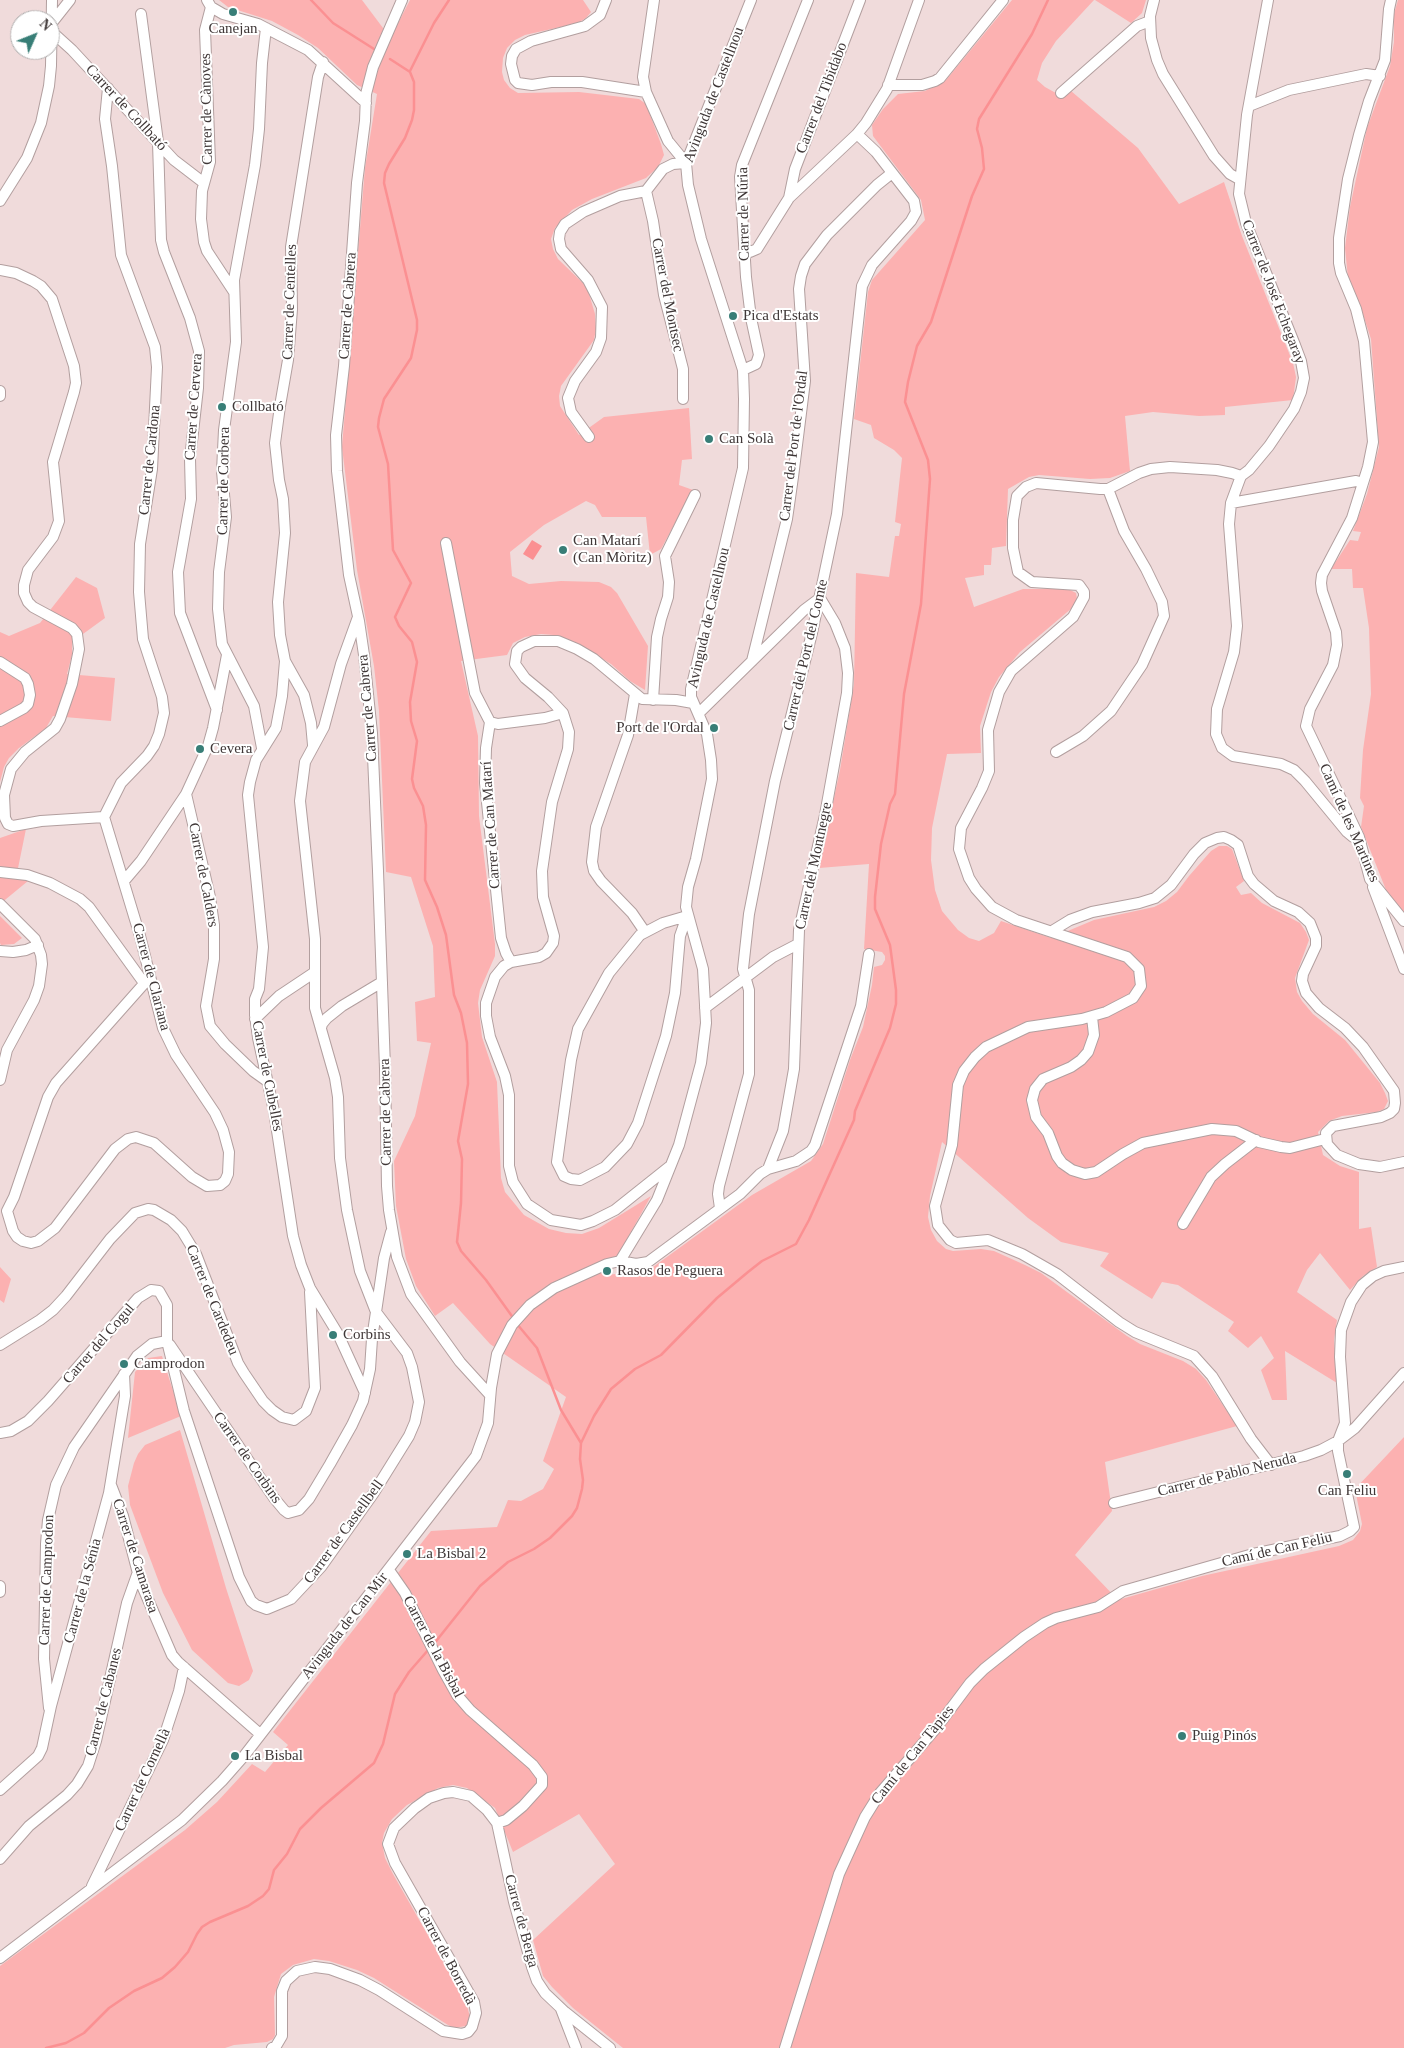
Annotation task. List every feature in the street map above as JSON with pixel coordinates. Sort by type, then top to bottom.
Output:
[{"type":"street","points":[[60,15],[70,0]]},
{"type":"street","name":"Carrer de Cabrera","points":[[402,0],[368,82],[357,183],[336,446],[349,575],[358,617],[372,733],[382,982],[387,1186],[392,1229],[397,1257],[411,1294],[460,1362],[490,1395]]},
{"type":"street","points":[[654,0],[643,77],[646,92],[668,140],[686,163]]},
{"type":"street","name":"Avinguda de Castellnou","points":[[620,1262],[657,1200],[679,1145],[701,1062],[706,1023],[703,969],[687,916],[688,887],[696,858],[712,779],[712,760],[708,734],[694,703],[691,689],[743,468],[743,370],[701,239],[686,175],[686,163],[751,0]]},
{"type":"street","name":"Carrer de Núria","points":[[743,370],[756,364],[759,354],[751,318],[740,178],[742,165],[808,0]]},
{"type":"street","name":"Carrer del Tibidabo","points":[[789,198],[795,169],[860,0]]},
{"type":"street","points":[[745,248],[750,252],[757,249],[789,198],[857,134],[866,123],[888,86],[919,0]]},
{"type":"street","points":[[888,86],[922,85],[940,78],[1003,0]]},
{"type":"street","points":[[1154,0],[1150,21],[1153,49],[1163,74],[1218,162],[1230,174],[1239,179]]},
{"type":"street","name":"Carrer de José Echegaray","points":[[1268,0],[1249,106],[1239,179],[1239,194],[1246,223],[1295,344],[1304,378],[1294,409],[1269,446],[1250,470],[1241,476],[1231,503],[1229,524],[1237,626],[1234,652],[1217,709],[1216,726],[1222,748],[1233,756],[1281,764],[1294,770],[1347,832],[1352,837],[1359,838]]},
{"type":"street","name":"Camí de les Martines","points":[[1391,0],[1385,60],[1369,101],[1359,135],[1347,188],[1340,238],[1339,263],[1341,273],[1358,316],[1367,362],[1373,442],[1363,483],[1348,527],[1322,574],[1322,591],[1334,624],[1337,645],[1333,665],[1310,709],[1306,726],[1359,838],[1370,878],[1404,920]]},
{"type":"street","points":[[603,1],[600,15],[584,26],[531,41],[516,49],[512,56],[511,64],[515,80],[518,83],[532,85],[551,82],[582,82],[646,92]]},
{"type":"street","points":[[209,3],[223,14],[234,16],[266,28],[302,47],[323,62],[366,104]]},
{"type":"street","name":"Carrer de Cànoves","points":[[209,3],[205,30],[210,162],[204,183],[201,219],[204,242],[218,270],[234,292]]},
{"type":"street","name":"Carrer de Cervera","points":[[141,14],[158,142],[161,240],[196,337],[199,361],[190,459],[191,499],[178,572],[179,606],[184,628],[217,710]]},
{"type":"street","points":[[1061,94],[1137,26],[1150,21]]},
{"type":"street","name":"Carrer de Corbera","points":[[262,748],[254,706],[222,644],[218,609],[219,572],[226,517],[222,471],[224,430],[236,342],[234,280],[249,201],[259,129],[262,63],[266,28]]},
{"type":"street","name":"Carrer de Collbató","points":[[60,37],[180,166],[204,183]]},
{"type":"street","points":[[0,201],[27,158],[41,123],[49,86],[50,60]]},
{"type":"street","name":"Carrer de Centelles","points":[[313,745],[311,723],[304,695],[285,661],[278,618],[285,533],[275,443],[288,360],[292,309],[289,262],[318,77],[323,62]]},
{"type":"street","points":[[1249,106],[1289,90],[1366,74],[1380,76]]},
{"type":"street","name":"Carrer de Cardona","points":[[104,817],[121,783],[154,746],[164,713],[162,697],[143,639],[139,592],[140,544],[152,469],[157,366],[155,348],[121,255],[105,119],[108,88]]},
{"type":"street","name":"Carrer del Port del Comte","points":[[720,1208],[718,1194],[748,1083],[749,990],[743,969],[754,886],[775,782],[820,598],[840,491],[862,286],[872,265],[911,221],[916,212],[914,200],[872,148],[857,134]]},
{"type":"street","points":[[589,436],[571,412],[568,398],[575,381],[596,352],[601,332],[602,307],[588,280],[561,249],[560,232],[566,224],[594,206],[620,196],[646,191],[663,169],[673,164],[686,163]]},
{"type":"street","name":"Carrer del Port de l'Ordal","points":[[752,662],[787,520],[793,477],[805,381],[799,289],[801,276],[805,264],[827,235],[877,185],[892,173]]},
{"type":"street","name":"Carrer del Montsec","points":[[646,191],[653,222],[664,295],[683,369],[683,399]]},
{"type":"street","points":[[0,270],[16,273],[34,281],[52,299],[74,366],[76,383],[53,462],[59,520],[53,537],[28,570],[24,593],[28,602],[33,607],[72,628],[76,634],[79,650],[72,684],[55,728],[25,752],[11,768],[4,795],[5,818],[8,824],[13,826],[41,820],[104,817]]},
{"type":"street","points":[[0,391],[0,396]]},
{"type":"street","points":[[1241,476],[1232,472],[1217,470],[1170,467],[1151,469],[1100,490],[1036,483],[1026,486],[1017,496],[1013,520],[1013,548],[1018,572],[1032,582],[1078,585],[1084,592],[1084,597],[1073,617],[1011,671],[999,692],[988,730],[989,771],[959,835],[959,849],[969,878],[992,907],[1016,920],[1127,957],[1139,969],[1141,986],[1136,995],[1128,1001],[1092,1017],[1028,1027],[986,1046],[970,1062],[960,1077],[958,1085],[952,1145],[936,1201],[935,1214],[938,1225],[945,1236],[956,1243],[988,1240],[1022,1254],[1056,1274],[1135,1332],[1194,1356],[1212,1376],[1251,1439],[1270,1465]]},
{"type":"street","points":[[1231,503],[1356,481],[1363,483]]},
{"type":"street","points":[[1056,752],[1083,736],[1111,710],[1142,665],[1164,616],[1162,602],[1124,531],[1108,488]]},
{"type":"street","points":[[653,700],[658,637],[661,619],[668,598],[669,582],[665,556],[695,494]]},
{"type":"street","points":[[446,543],[475,692],[490,722],[498,724],[545,718],[563,713]]},
{"type":"street","points":[[699,713],[804,610],[820,598]]},
{"type":"street","name":"Carrer del Montnegre","points":[[768,1169],[783,1131],[794,1070],[799,930],[825,814],[847,693],[848,673],[845,648],[835,623],[820,598]]},
{"type":"street","points":[[358,617],[341,664],[328,716],[319,738],[313,745],[303,773],[300,801],[315,939],[315,1008],[335,1078],[338,1097],[340,1158],[346,1210],[360,1271],[376,1312]]},
{"type":"street","points":[[670,1166],[615,1210],[598,1219],[581,1224],[551,1220],[538,1213],[520,1196],[508,1166],[509,1095],[490,1037],[486,1016],[486,1002],[495,977],[504,966],[512,962],[538,957],[546,953],[553,943],[553,930],[542,884],[552,802],[568,749],[569,732],[563,713],[548,696],[526,678],[515,664],[514,658],[517,652],[526,643],[558,641],[577,649],[609,670],[642,699],[676,700],[694,703]]},
{"type":"street","points":[[124,881],[186,794],[208,746],[227,655]]},
{"type":"street","name":"Carrer de Cubelles","points":[[285,661],[282,696],[276,728],[262,748],[253,770],[248,795],[261,909],[263,947],[259,989],[255,999],[256,1019],[274,1112],[294,1236],[301,1265],[310,1288],[338,1334],[365,1392]]},
{"type":"street","points":[[0,662],[25,678],[30,695],[28,704],[24,708],[0,721]]},
{"type":"street","points":[[635,694],[628,735],[596,826],[592,862],[594,871],[601,881],[632,913],[645,932]]},
{"type":"street","name":"Carrer de Can Matarí","points":[[490,722],[486,748],[485,783],[501,938],[506,953],[512,962]]},
{"type":"street","name":"Carrer de Calders","points":[[186,794],[210,897],[214,925],[214,965],[206,1006],[210,1026],[224,1044],[267,1081]]},
{"type":"street","name":"Carrer de Clariana","points":[[3,1210],[17,1237],[31,1243],[38,1241],[55,1228],[115,1149],[128,1140],[136,1138],[154,1143],[200,1183],[213,1187],[225,1181],[230,1166],[228,1146],[215,1113],[168,1040],[163,1028],[147,980],[124,881],[104,817]]},
{"type":"street","points":[[1052,931],[1070,920],[1092,912],[1155,898],[1171,885],[1194,854],[1205,843],[1217,838],[1231,840],[1238,845],[1248,876],[1254,884],[1274,901],[1298,912],[1310,923],[1316,938],[1316,946],[1303,974],[1302,981],[1306,993],[1319,1008],[1345,1028],[1363,1047],[1394,1091],[1394,1109],[1390,1113],[1381,1117],[1333,1126],[1326,1134],[1325,1139],[1330,1149],[1337,1155],[1358,1164],[1380,1167],[1404,1162]]},
{"type":"street","points":[[0,872],[27,875],[42,880],[80,899],[89,907],[147,980],[56,1083],[48,1097],[14,1197],[3,1210]]},
{"type":"street","points":[[1370,878],[1404,970]]},
{"type":"street","points":[[0,904],[26,929],[38,945],[42,964],[39,986],[34,1000],[7,1050],[0,1080]]},
{"type":"street","points":[[687,916],[680,936],[675,993],[666,1036],[638,1123],[627,1144],[605,1167],[580,1180],[564,1176],[557,1162],[574,1040],[578,1029],[609,973],[640,935],[676,918],[687,916]]},
{"type":"street","points":[[705,1008],[773,957],[798,944]]},
{"type":"street","points":[[0,962],[3,951],[26,950],[38,945]]},
{"type":"street","points":[[768,1169],[796,1162],[815,1145],[862,1006],[869,954]]},
{"type":"street","points":[[256,1019],[279,996],[315,972]]},
{"type":"street","points":[[321,1028],[322,1024],[342,1006],[382,982]]},
{"type":"street","points":[[1092,1017],[1094,1035],[1088,1052],[1082,1060],[1071,1068],[1043,1079],[1032,1096],[1032,1106],[1036,1118],[1048,1133],[1057,1156],[1078,1173],[1091,1173],[1104,1168],[1122,1154],[1143,1143],[1212,1129],[1236,1131],[1274,1146],[1290,1148],[1325,1139]]},
{"type":"street","points":[[1183,1224],[1211,1177],[1256,1140]]},
{"type":"street","name":"Avinguda de Can Mir","points":[[0,1958],[182,1820],[222,1781],[389,1570],[476,1456],[488,1423],[490,1395],[497,1354],[512,1325],[530,1305],[554,1288],[607,1264],[648,1262],[740,1194],[768,1169]]},
{"type":"street","name":"Carrer de Cardedeu","points":[[0,1345],[53,1310],[71,1290],[110,1239],[135,1213],[148,1209],[154,1210],[171,1220],[182,1231],[196,1254],[244,1374],[263,1401],[272,1410],[282,1417],[294,1420],[306,1411],[315,1388],[310,1288]]},
{"type":"street","name":"Carrer de Corbins","points":[[166,1341],[274,1498],[288,1513],[299,1510],[309,1499],[352,1425],[365,1392],[370,1369],[384,1258],[392,1229]]},
{"type":"street","name":"Camí de Can Feliu","points":[[1115,1595],[1135,1587],[1253,1554],[1340,1536],[1354,1527],[1338,1451],[1338,1441],[1345,1423],[1340,1349],[1342,1330],[1345,1315],[1356,1292],[1362,1285],[1373,1276],[1404,1267]]},
{"type":"street","name":"Carrer del Cogul","points":[[0,1433],[4,1434],[18,1428],[33,1416],[138,1298],[150,1290],[159,1291],[165,1300],[167,1312],[166,1341]]},
{"type":"street","name":"Carrer de Castellbell","points":[[166,1341],[184,1411],[239,1577],[251,1601],[256,1605],[267,1608],[291,1599],[321,1567],[373,1494],[409,1436],[415,1422],[419,1402],[412,1367],[407,1353],[376,1312]]},
{"type":"street","name":"Carrer de Camprodon","points":[[50,1712],[44,1659],[46,1544],[51,1502],[71,1453],[124,1374],[144,1349],[152,1344],[166,1341]]},
{"type":"street","name":"Carrer de la Sénia","points":[[0,1790],[38,1756],[42,1748],[110,1485],[125,1396],[124,1374]]},
{"type":"street","name":"Carrer de Pablo Neruda","points":[[1114,1504],[1304,1456],[1338,1441],[1367,1417],[1404,1374]]},
{"type":"street","name":"Carrer de Camarasa","points":[[110,1485],[123,1516],[138,1572],[172,1655],[260,1734]]},
{"type":"street","name":"Carrer de la Bisbal","points":[[389,1570],[405,1593],[457,1695],[470,1710],[533,1765],[542,1777],[542,1785],[523,1806],[506,1820],[497,1823]]},
{"type":"street","name":"Carrer de Cabanes","points":[[0,1859],[29,1826],[67,1795],[77,1784],[88,1766],[96,1741],[127,1603],[138,1572]]},
{"type":"street","points":[[0,1586],[0,1592]]},
{"type":"street","name":"Camí de Can Tàpies","points":[[785,2048],[839,1874],[865,1817],[880,1793],[937,1727],[970,1683],[996,1659],[1045,1623],[1068,1614],[1098,1607],[1115,1595]]},
{"type":"street","name":"Carrer de Cornellà","points":[[91,1889],[163,1740],[179,1691],[184,1667]]},
{"type":"street","name":"Carrer de Borredà","points":[[272,2048],[276,2046],[282,2036],[282,1991],[286,1982],[297,1971],[315,1967],[330,1969],[360,1980],[379,1990],[442,2031],[462,2034],[468,2032],[475,2020],[474,2002],[395,1863],[388,1844],[394,1828],[402,1820],[429,1798],[444,1793],[462,1793],[470,1796],[487,1810],[497,1823]]},
{"type":"street","name":"Carrer de Berga","points":[[497,1823],[514,1902],[532,1967],[545,1993],[610,2048]]},
{"type":"street","points":[[561,2008],[576,2048]]},
{"type":"shaded area","points":[[219,0],[362,0],[383,28],[393,33],[410,0],[583,0],[591,12],[586,18],[578,23],[525,35],[515,40],[507,48],[503,58],[502,72],[504,80],[510,88],[518,93],[579,92],[639,99],[646,104],[661,144],[664,155],[658,167],[646,178],[592,199],[572,210],[555,228],[551,239],[553,249],[558,259],[587,287],[595,314],[596,329],[594,340],[561,386],[559,396],[560,406],[579,435],[604,417],[689,408],[692,459],[682,460],[679,485],[693,490],[661,549],[650,555],[646,517],[602,517],[595,505],[586,501],[544,525],[510,552],[512,576],[529,584],[561,581],[599,582],[611,587],[617,593],[648,646],[645,690],[630,681],[611,664],[588,650],[554,635],[541,634],[525,637],[513,643],[507,655],[461,661],[478,736],[479,816],[495,944],[495,956],[480,990],[478,1003],[482,1037],[497,1082],[501,1178],[505,1192],[524,1215],[549,1229],[566,1233],[582,1234],[599,1228],[651,1196],[607,1275],[649,1270],[752,1195],[811,1161],[823,1144],[850,1060],[863,1027],[874,967],[882,965],[885,960],[882,952],[864,949],[869,864],[819,868],[840,770],[854,684],[856,573],[889,577],[895,536],[899,536],[901,524],[895,522],[902,458],[894,450],[874,438],[871,425],[854,419],[868,292],[872,280],[925,220],[921,200],[873,136],[872,125],[883,109],[898,94],[925,91],[946,80],[1012,0],[1094,0],[1056,41],[1042,63],[1037,80],[1063,97],[1071,91],[1138,148],[1179,204],[1224,182],[1242,236],[1293,363],[1296,377],[1293,400],[1225,407],[1225,415],[1199,416],[1153,412],[1125,416],[1130,471],[1110,478],[1090,479],[1039,475],[1029,477],[1008,489],[1006,546],[992,548],[991,565],[984,565],[984,575],[965,578],[974,607],[1023,589],[1068,589],[1076,593],[1077,599],[1072,608],[1020,652],[999,677],[991,692],[980,726],[981,753],[947,754],[932,828],[931,860],[935,890],[942,911],[958,930],[969,938],[979,941],[994,933],[1001,921],[1051,938],[1094,920],[1154,907],[1166,901],[1177,892],[1211,851],[1219,846],[1227,846],[1232,849],[1244,881],[1236,887],[1241,895],[1251,893],[1262,903],[1300,923],[1306,932],[1309,940],[1295,978],[1297,992],[1302,1001],[1313,1014],[1345,1040],[1380,1083],[1388,1101],[1384,1109],[1377,1112],[1342,1116],[1329,1121],[1318,1132],[1323,1155],[1340,1166],[1359,1172],[1359,1229],[1371,1227],[1377,1267],[1363,1276],[1350,1290],[1320,1253],[1307,1270],[1297,1292],[1337,1320],[1334,1340],[1337,1383],[1285,1351],[1287,1400],[1272,1400],[1261,1370],[1274,1358],[1261,1336],[1248,1348],[1228,1331],[1234,1322],[1178,1285],[1162,1282],[1152,1299],[1100,1266],[1109,1253],[1061,1242],[1028,1218],[942,1142],[930,1196],[928,1217],[931,1230],[937,1241],[946,1249],[953,1251],[981,1249],[994,1251],[1025,1265],[1041,1273],[1140,1344],[1183,1361],[1196,1369],[1206,1380],[1237,1426],[1105,1462],[1112,1511],[1075,1555],[1118,1600],[1202,1576],[1339,1546],[1353,1540],[1360,1531],[1362,1524],[1355,1489],[1404,1437],[1404,2048],[623,2048],[573,2008],[552,1987],[543,1976],[533,1940],[615,1864],[579,1814],[513,1852],[495,1808],[467,1788],[453,1785],[438,1788],[407,1805],[392,1819],[384,1833],[382,1843],[385,1858],[393,1874],[466,2002],[470,2017],[469,2023],[466,2026],[454,2028],[448,2025],[374,1978],[357,1970],[329,1961],[314,1959],[293,1965],[281,1974],[274,1997],[275,2035],[273,2039],[267,2042],[234,2045],[225,2048],[0,2048],[0,1966],[185,1830],[217,1802],[252,1764],[265,1772],[288,1745],[273,1732],[431,1531],[497,1527],[508,1500],[521,1501],[543,1489],[554,1469],[543,1461],[566,1397],[490,1344],[453,1303],[435,1316],[416,1286],[406,1259],[396,1206],[394,1161],[415,1116],[431,1043],[417,1041],[415,1002],[435,997],[433,946],[411,877],[386,872],[379,711],[374,666],[357,570],[342,447],[365,168],[377,94],[357,85],[318,48],[298,35],[272,21],[228,7]]},
{"type":"shaded area","points":[[1095,0],[1146,0],[1142,13],[1131,23]]},
{"type":"shaded area","points":[[1398,0],[1404,0],[1404,913],[1390,900],[1361,827],[1364,806],[1360,798],[1363,750],[1371,694],[1369,628],[1363,588],[1353,588],[1352,569],[1331,569],[1350,540],[1358,541],[1361,532],[1353,531],[1367,494],[1379,447],[1371,339],[1359,302],[1348,278],[1345,248],[1350,207],[1367,128],[1390,66],[1394,42],[1394,14]]},
{"type":"shaded area","points":[[532,540],[542,546],[533,560],[523,554]]},
{"type":"shaded area","points":[[76,577],[97,588],[105,618],[72,642],[72,655],[67,674],[115,678],[111,721],[53,716],[46,728],[9,758],[4,767],[0,782],[0,632],[9,636],[40,623]]},
{"type":"shaded area","points":[[26,829],[16,878],[28,881],[0,904],[0,838]]},
{"type":"shaded area","points":[[0,916],[22,938],[14,944],[1,945],[0,943]]},
{"type":"shaded area","points":[[0,1267],[11,1279],[4,1303],[0,1300]]},
{"type":"shaded area","points":[[162,1356],[181,1416],[128,1438],[135,1372],[148,1358]]},
{"type":"shaded area","points":[[180,1430],[226,1588],[253,1671],[249,1680],[239,1686],[228,1683],[192,1650],[163,1593],[130,1505],[128,1486],[138,1454],[145,1445]]},
{"type":"waterway","points":[[311,0],[333,23],[374,49]]},
{"type":"waterway","points":[[410,71],[434,23],[449,0]]},
{"type":"waterway","points":[[433,1645],[480,1586],[508,1562],[534,1549],[550,1538],[572,1516],[577,1508],[582,1489],[581,1443],[594,1416],[611,1389],[635,1369],[661,1355],[717,1298],[762,1261],[796,1244],[809,1220],[854,1120],[855,1111],[890,1028],[896,1004],[896,990],[890,945],[875,909],[875,897],[881,844],[890,804],[895,794],[904,694],[921,604],[930,479],[928,460],[905,402],[908,382],[917,346],[931,322],[972,196],[984,169],[982,148],[977,129],[979,119],[1032,34],[1048,0]]},
{"type":"waterway","points":[[390,59],[410,72],[414,82],[412,120],[405,138],[389,164],[385,173],[384,183],[417,320],[417,330],[411,358],[384,399],[378,427],[388,464],[393,550],[411,583],[395,617],[399,626],[412,642],[417,662],[410,702],[411,721],[417,741],[412,779],[414,788],[423,806],[426,825],[425,880],[437,907],[446,935],[454,995],[461,1013],[467,1043],[468,1084],[458,1141],[462,1159],[461,1203],[457,1242],[461,1251],[486,1280],[514,1319]]},
{"type":"waterway","points":[[517,1324],[537,1348],[561,1410],[581,1443]]},
{"type":"waterway","points":[[46,2048],[66,2043],[84,2033],[109,2008],[134,1991],[162,1978],[188,1952],[202,1927],[248,1906],[263,1896],[269,1889],[274,1870],[287,1854],[300,1829],[321,1808],[374,1763],[383,1744],[395,1694],[409,1672],[429,1649]]},
{"type":"place","name":"Canejan","points":[[233,12]]},
{"type":"place","name":"Pica d'Estats","points":[[733,316]]},
{"type":"place","name":"Collbató","points":[[222,407]]},
{"type":"place","name":"Can Solà","points":[[709,439]]},
{"type":"place","name":"Can Matarí (Can Mòritz)","points":[[563,550]]},
{"type":"place","name":"Port de l'Ordal","points":[[714,728]]},
{"type":"place","name":"Cevera","points":[[200,749]]},
{"type":"place","name":"Rasos de Peguera","points":[[607,1271]]},
{"type":"place","name":"Corbins","points":[[333,1335]]},
{"type":"place","name":"Camprodon","points":[[124,1364]]},
{"type":"place","name":"Can Feliu","points":[[1347,1474]]},
{"type":"place","name":"La Bisbal 2","points":[[407,1554]]},
{"type":"place","name":"Puig Pinós","points":[[1182,1736]]},
{"type":"place","name":"La Bisbal","points":[[235,1756]]}]
